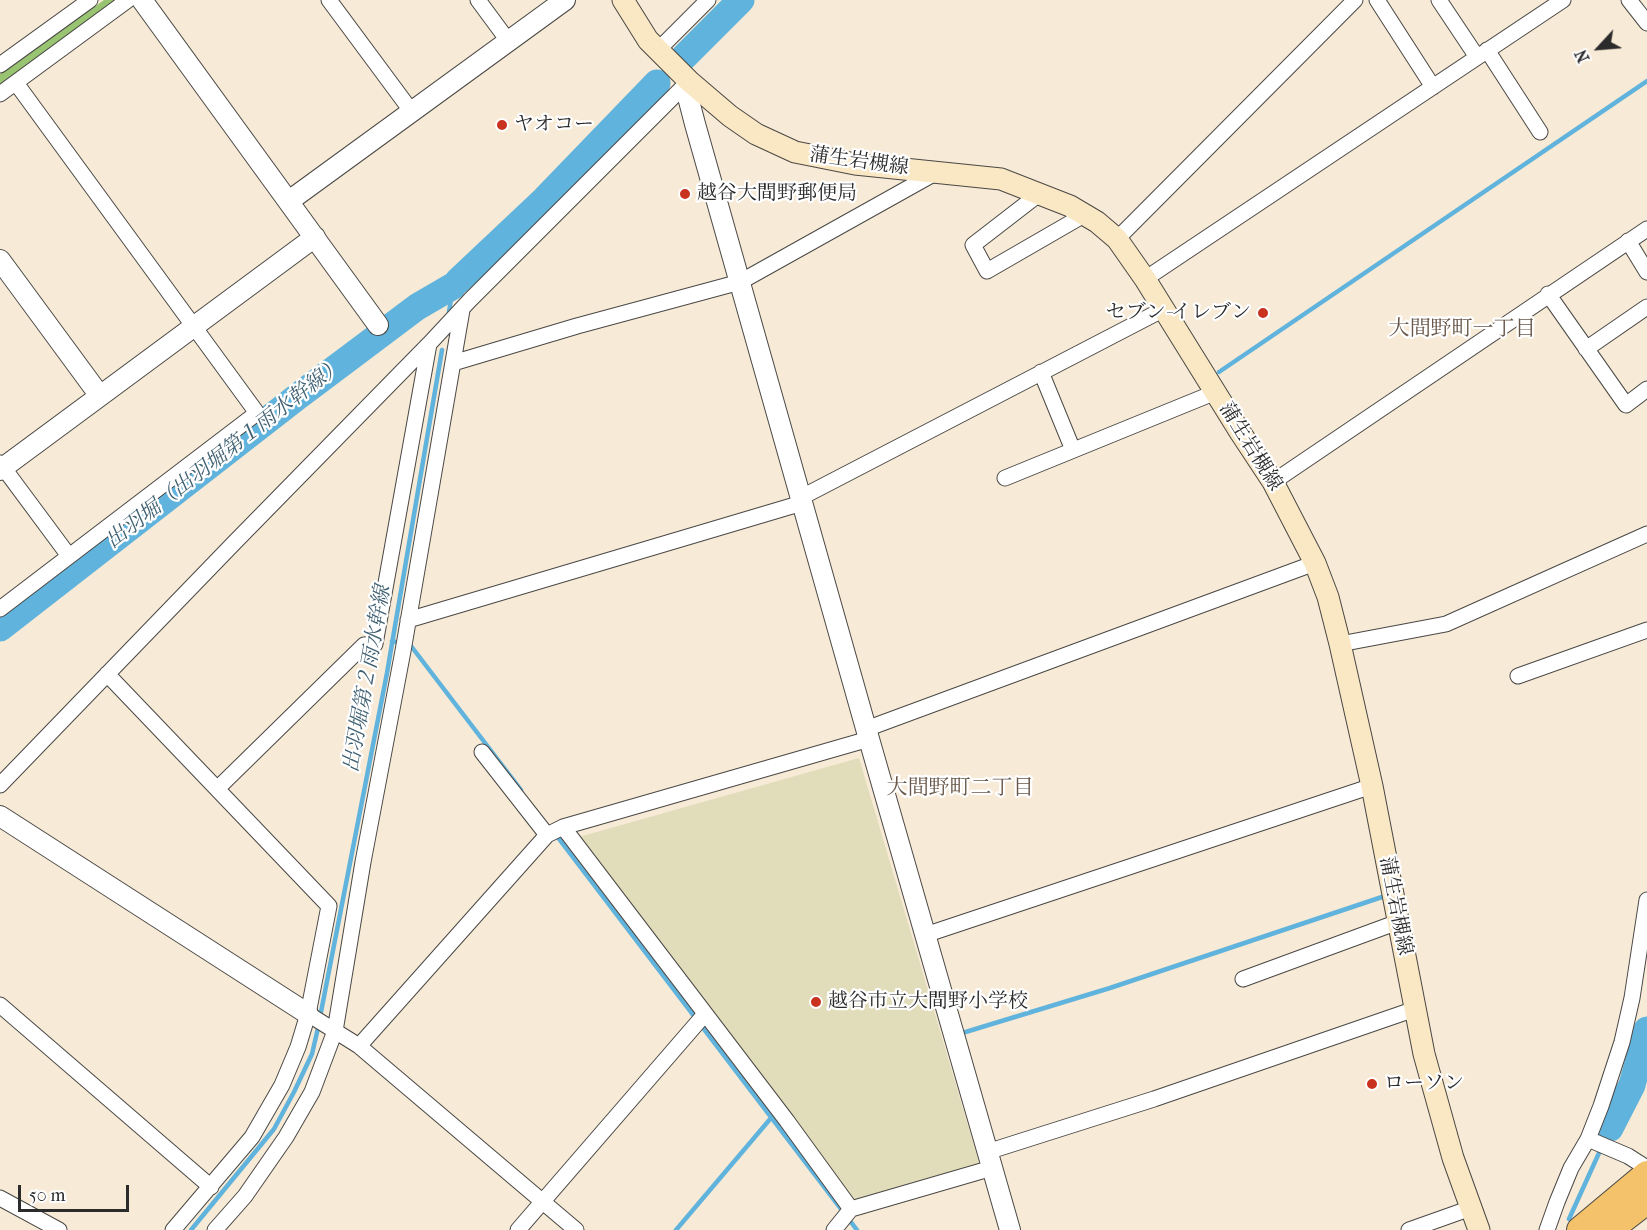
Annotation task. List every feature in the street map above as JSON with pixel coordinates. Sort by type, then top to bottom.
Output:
[{"type":"highway","points":[[1580,1230],[1647,1174]]},
{"type":"highway","points":[[1609,1230],[1647,1201]]},
{"type":"main road","name":"蒲生岩槻線","points":[[623,0],[648,40],[690,82],[730,116],[756,134],[795,152],[855,165],[1001,179],[1070,206],[1097,222],[1117,239],[1145,279],[1273,482],[1315,563],[1328,597],[1372,786],[1431,1083],[1453,1158],[1479,1230]]},
{"type":"street","points":[[0,64],[90,0]]},
{"type":"street","points":[[0,94],[128,0]]},
{"type":"street","points":[[142,0],[378,325]]},
{"type":"street","points":[[329,0],[412,112]]},
{"type":"street","points":[[478,0],[508,42]]},
{"type":"street","points":[[289,201],[565,0]]},
{"type":"street","points":[[658,50],[708,0]]},
{"type":"street","points":[[1117,239],[1355,0]]},
{"type":"street","points":[[1377,0],[1433,87]]},
{"type":"street","points":[[1439,0],[1482,53],[1540,132]]},
{"type":"street","points":[[1145,279],[1563,0]]},
{"type":"street","points":[[1629,0],[1647,23]]},
{"type":"street","points":[[690,82],[688,97],[867,734],[1010,1230]]},
{"type":"street","points":[[0,785],[462,310],[690,82]]},
{"type":"street","points":[[0,609],[257,413],[16,83]]},
{"type":"street","points":[[453,363],[577,326],[740,282],[937,172]]},
{"type":"street","points":[[1039,194],[973,244],[987,271],[1084,215]]},
{"type":"street","points":[[1273,482],[1647,229]]},
{"type":"street","points":[[69,556],[1,467],[194,328],[315,237]]},
{"type":"street","points":[[1628,241],[1647,272]]},
{"type":"street","points":[[0,260],[100,396]]},
{"type":"street","points":[[1548,294],[1626,405],[1647,389]]},
{"type":"street","points":[[1586,349],[1647,307]]},
{"type":"street","points":[[408,620],[801,500],[1164,309]]},
{"type":"street","points":[[215,1230],[246,1196],[286,1137],[312,1092],[334,1031],[462,310]]},
{"type":"street","points":[[217,789],[364,645],[375,644],[429,344]]},
{"type":"street","points":[[1041,372],[1073,450]]},
{"type":"street","points":[[1005,478],[1216,392]]},
{"type":"street","points":[[1340,644],[1446,624],[1647,534]]},
{"type":"street","points":[[358,1046],[547,835],[563,827],[867,734],[1315,563]]},
{"type":"street","points":[[1518,676],[1647,630]]},
{"type":"street","points":[[107,674],[329,906],[308,1014],[298,1047],[282,1085],[252,1137],[173,1230]]},
{"type":"street","points":[[482,752],[547,835]]},
{"type":"street","points":[[925,935],[1372,786]]},
{"type":"street","points":[[0,816],[358,1046],[576,1230]]},
{"type":"street","points":[[563,827],[787,1121],[851,1209]]},
{"type":"street","points":[[1547,1230],[1571,1168],[1588,1139],[1622,1042],[1632,998],[1647,900]]},
{"type":"street","points":[[1243,979],[1398,922]]},
{"type":"street","points":[[0,1005],[211,1187]]},
{"type":"street","points":[[834,1230],[851,1209],[1154,1099],[1415,1009]]},
{"type":"street","points":[[518,1230],[705,1014]]},
{"type":"street","points":[[1588,1139],[1628,1156],[1647,1168]]},
{"type":"street","points":[[0,1198],[59,1230]]},
{"type":"street","points":[[1409,1230],[1471,1208]]},
{"type":"shaded area","name":"越谷市立大間野小学校","points":[[859,758],[980,1166],[852,1205],[579,837]]},
{"type":"green space","points":[[104,0],[117,0],[0,86],[0,74]]},
{"type":"waterway","name":"出羽堀（出羽堀第１雨水幹線）","points":[[684,57],[741,0]]},
{"type":"waterway","points":[[1219,372],[1647,81]]},
{"type":"waterway","name":"出羽堀（出羽堀第１雨水幹線）","points":[[458,281],[545,199],[657,83]]},
{"type":"waterway","name":"出羽堀第２雨水幹線","points":[[449,312],[453,286]]},
{"type":"waterway","name":"出羽堀（出羽堀第１雨水幹線）","points":[[0,628],[297,397],[417,307],[453,286]]},
{"type":"waterway","name":"出羽堀第２雨水幹線","points":[[321,1012],[387,673],[442,350]]},
{"type":"waterway","points":[[392,641],[411,646],[521,790]]},
{"type":"waterway","points":[[556,835],[857,1230]]},
{"type":"waterway","points":[[959,1034],[1110,988],[1385,896]]},
{"type":"waterway","name":"出羽堀第２雨水幹線","points":[[191,1230],[274,1129],[312,1054],[318,1028]]},
{"type":"waterway","points":[[1610,1128],[1632,1085],[1647,1030]]},
{"type":"waterway","points":[[676,1230],[771,1118]]},
{"type":"waterway","points":[[1607,1134],[1610,1128]]},
{"type":"waterway","points":[[1569,1219],[1599,1153]]},
{"type":"place","name":"ヤオコー","points":[[502,125]]},
{"type":"place","name":"越谷大間野郵便局","points":[[685,194]]},
{"type":"place","name":"セブン-イレブン","points":[[1263,313]]},
{"type":"place","name":"越谷市立大間野小学校","points":[[816,1002]]},
{"type":"place","name":"ローソン","points":[[1372,1084]]},
{"type":"district","name":"大間野町一丁目","points":[[1462,330]]},
{"type":"district","name":"大間野町二丁目","points":[[960,789]]}]
